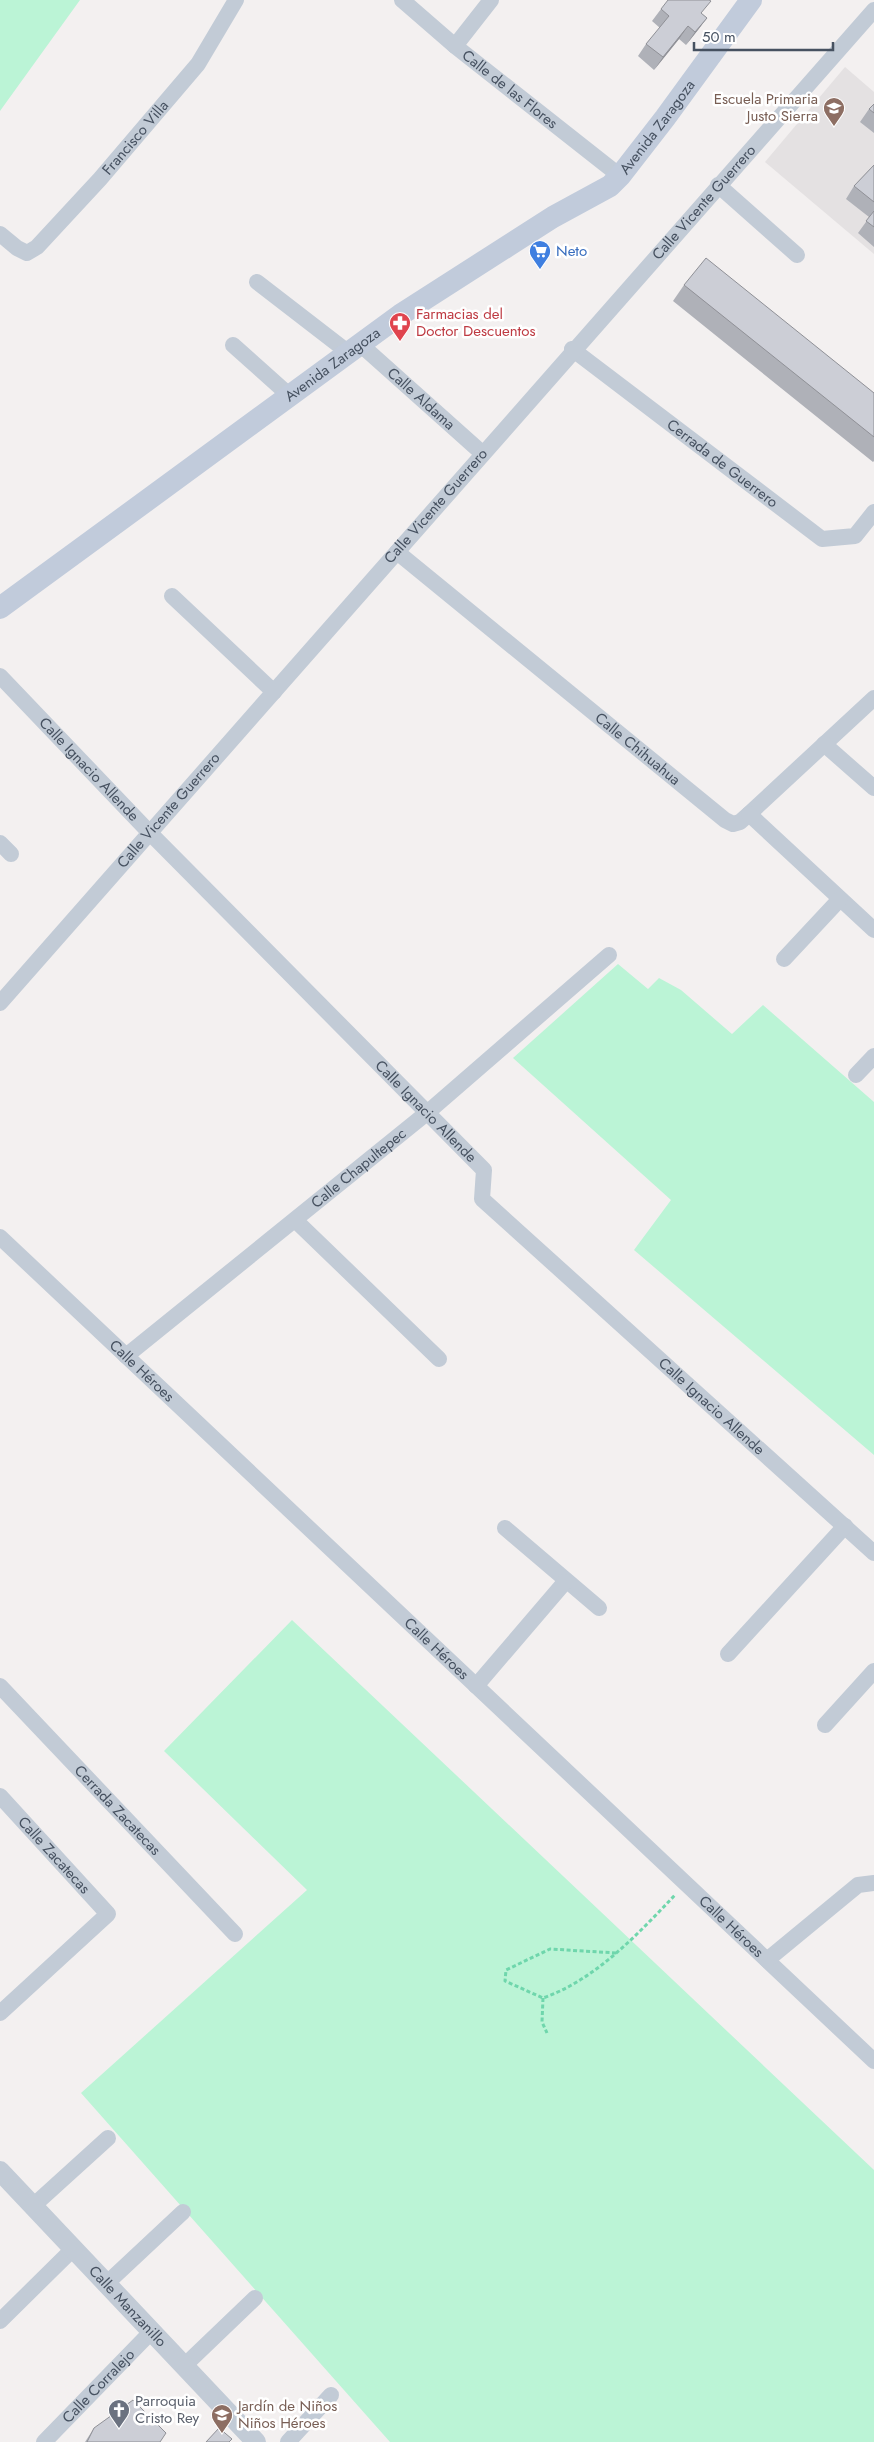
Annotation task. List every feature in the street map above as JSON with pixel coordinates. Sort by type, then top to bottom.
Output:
[{"type":"main road","name":"Avenida Zaragoza","points":[[0,608],[400,315],[552,217],[610,186],[620,176],[751,0]]},
{"type":"street","name":"Francisco Villa","points":[[0,234],[17,248],[27,252],[37,247],[100,179],[198,64],[236,0]]},
{"type":"street","name":"Calle de las Flores","points":[[402,0],[455,46],[620,176]]},
{"type":"street","points":[[455,46],[491,0]]},
{"type":"street","name":"Calle Vicente Guerrero","points":[[0,1003],[397,552],[572,349],[874,11]]},
{"type":"street","points":[[718,185],[798,254]]},
{"type":"street","name":"Calle Aldama","points":[[258,282],[354,349],[482,453]]},
{"type":"street","points":[[233,345],[290,396]]},
{"type":"street","name":"Cerrada de Guerrero","points":[[572,349],[822,539],[855,536],[874,512]]},
{"type":"street","name":"Calle Chihuahua","points":[[397,552],[726,820],[733,824],[740,822],[749,814]]},
{"type":"street","points":[[172,596],[274,692]]},
{"type":"street","name":"Calle Ignacio Allende","points":[[0,676],[149,832],[484,1170],[482,1199],[874,1553]]},
{"type":"street","points":[[874,698],[749,814],[874,930]]},
{"type":"street","points":[[824,744],[874,788]]},
{"type":"street","points":[[784,959],[840,898]]},
{"type":"street","name":"Calle Chapultepec","points":[[126,1356],[428,1112],[609,955]]},
{"type":"street","points":[[856,1075],[874,1056]]},
{"type":"street","points":[[295,1220],[439,1359]]},
{"type":"street","name":"Calle Héroes","points":[[0,1237],[874,2061]]},
{"type":"street","points":[[728,1654],[845,1526]]},
{"type":"street","points":[[505,1528],[598,1608]]},
{"type":"street","points":[[476,1686],[566,1582]]},
{"type":"street","points":[[825,1725],[874,1671]]},
{"type":"street","name":"Cerrada Zacatecas","points":[[0,1686],[235,1934]]},
{"type":"street","name":"Calle Zacatecas","points":[[0,1796],[108,1914],[0,2013]]},
{"type":"street","points":[[767,1960],[858,1886],[874,1883]]},
{"type":"street","points":[[33,2206],[108,2138]]},
{"type":"street","name":"Calle Manzanillo","points":[[0,2171],[256,2442]]},
{"type":"street","points":[[106,2284],[183,2212]]},
{"type":"street","points":[[0,2321],[73,2249]]},
{"type":"street","points":[[184,2366],[255,2298]]},
{"type":"street","name":"Calle Corralejo","points":[[44,2442],[152,2332]]},
{"type":"street","points":[[288,2442],[331,2395]]},
{"type":"path","points":[[616,1953],[550,1949],[506,1970],[505,1981],[543,1998],[566,1990],[616,1953],[685,1884]]},
{"type":"path","points":[[543,1998],[542,2022],[547,2033]]},
{"type":"shaded area","name":"Escuela Primaria Justo Sierra","points":[[845,67],[874,92],[874,254],[765,162]]},
{"type":"green space","points":[[0,0],[80,0],[0,111]]},
{"type":"green space","points":[[618,964],[648,989],[659,978],[681,990],[732,1034],[763,1005],[874,1102],[874,1455],[634,1250],[671,1200],[513,1058]]},
{"type":"green space","points":[[292,1620],[874,2170],[874,2442],[390,2442],[81,2093],[307,1890],[164,1751]]},
{"type":"building","points":[[668,0],[711,1],[701,13],[707,18],[695,32],[688,26],[663,57],[646,44],[669,16],[661,9]]},
{"type":"building","points":[[874,104],[874,113],[869,109]]},
{"type":"building","points":[[874,165],[874,202],[854,186]]},
{"type":"building","points":[[874,211],[874,227],[866,221]]},
{"type":"building","points":[[706,258],[874,393],[874,437],[684,285]]},
{"type":"building","points":[[133,2400],[166,2433],[160,2442],[87,2442],[94,2428]]},
{"type":"building","name":"Jardín de Niños Niños Héroes","points":[[219,2428],[232,2439],[229,2442],[206,2442]]},
{"type":"place","name":"Escuela Primaria Justo Sierra","points":[[834,127]]},
{"type":"place","name":"Neto","points":[[540,270]]},
{"type":"place","name":"Farmacias del Doctor Descuentos","points":[[400,342]]},
{"type":"place","name":"Parroquia Cristo Rey","points":[[119,2429]]},
{"type":"place","name":"Jardín de Niños Niños Héroes","points":[[222,2434]]}]
